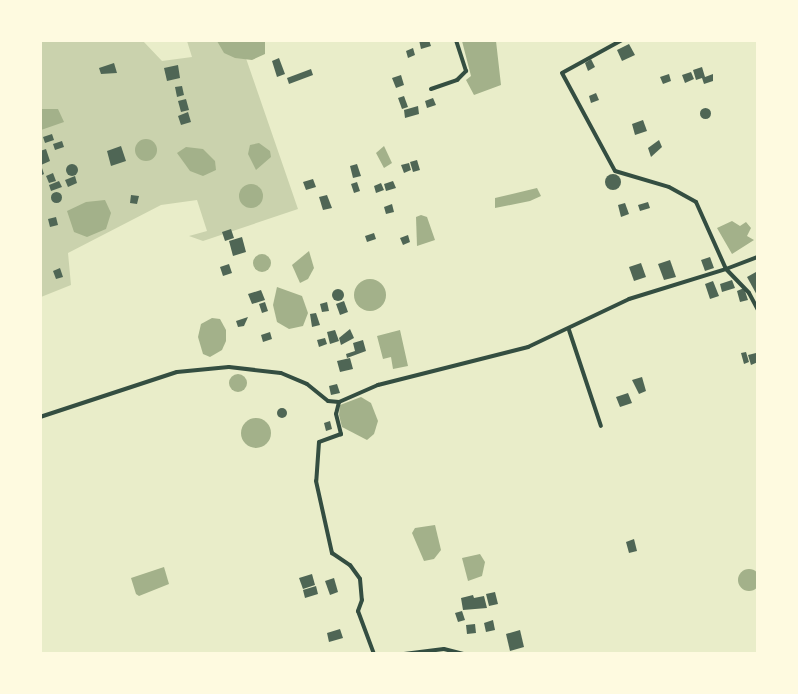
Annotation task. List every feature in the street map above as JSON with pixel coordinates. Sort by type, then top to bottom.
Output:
[{"type":"street","points":[[431,89],[458,80],[466,71],[456,40]]},
{"type":"street","points":[[622,40],[562,73],[615,171],[669,187],[696,202],[726,269],[749,293],[758,310]]},
{"type":"street","points":[[40,417],[177,372],[229,367],[281,373],[307,384],[328,401],[339,402],[378,385],[528,347],[569,330],[629,299],[758,257]]},
{"type":"street","points":[[569,330],[601,426]]},
{"type":"street","points":[[339,402],[336,414],[340,434],[319,442],[316,481],[332,553],[350,565],[360,579],[362,600],[358,611],[374,654]]},
{"type":"street","points":[[404,654],[444,649],[464,654]]},
{"type":"shaded area","points":[[41,41],[143,41],[162,61],[192,57],[187,41],[240,41],[298,209],[203,241],[189,236],[207,231],[197,200],[161,205],[68,253],[71,285],[41,297]]},
{"type":"shaded area","points":[[217,41],[265,41],[265,54],[252,60],[235,58],[224,53]]},
{"type":"shaded area","points":[[462,41],[496,41],[501,85],[474,95],[466,80],[471,76]]},
{"type":"shaded area","points":[[41,109],[58,109],[64,122],[41,130]]},
{"type":"shaded area","points":[[146,139],[154,142],[157,150],[154,158],[146,161],[138,158],[135,150],[138,142]]},
{"type":"shaded area","points":[[259,143],[270,151],[271,157],[256,170],[248,154],[250,145]]},
{"type":"shaded area","points":[[384,146],[392,163],[384,168],[376,153]]},
{"type":"shaded area","points":[[186,147],[203,149],[215,161],[216,170],[203,176],[190,171],[177,153]]},
{"type":"shaded area","points":[[251,184],[260,187],[263,196],[260,205],[251,208],[242,205],[239,196],[242,187]]},
{"type":"shaded area","points":[[537,188],[541,196],[530,201],[495,208],[495,198]]},
{"type":"shaded area","points":[[105,200],[111,213],[106,229],[87,237],[74,232],[67,211],[86,202]]},
{"type":"shaded area","points":[[421,215],[427,217],[435,240],[417,246],[416,217]]},
{"type":"shaded area","points":[[732,221],[740,226],[746,222],[751,228],[747,236],[754,240],[732,254],[717,228]]},
{"type":"shaded area","points":[[309,251],[314,268],[308,279],[300,283],[292,265]]},
{"type":"shaded area","points":[[262,254],[268,257],[271,263],[268,269],[262,272],[256,269],[253,263],[256,257]]},
{"type":"shaded area","points":[[370,279],[381,284],[386,295],[381,306],[370,311],[359,306],[354,295],[359,284]]},
{"type":"shaded area","points":[[277,287],[302,296],[308,313],[303,326],[289,329],[277,322],[273,305]]},
{"type":"shaded area","points":[[212,318],[220,319],[226,330],[226,341],[222,350],[210,357],[203,354],[198,337],[201,324]]},
{"type":"shaded area","points":[[400,330],[408,366],[393,369],[391,357],[383,359],[377,336]]},
{"type":"shaded area","points":[[238,374],[244,377],[247,383],[244,389],[238,392],[232,389],[229,383],[232,377]]},
{"type":"shaded area","points":[[361,397],[371,403],[378,421],[374,434],[367,440],[342,427],[339,415],[340,405]]},
{"type":"shaded area","points":[[256,418],[267,422],[271,433],[267,444],[256,448],[245,444],[241,433],[245,422]]},
{"type":"shaded area","points":[[435,525],[441,550],[434,559],[424,561],[412,533],[415,528]]},
{"type":"shaded area","points":[[480,554],[485,562],[482,576],[468,581],[462,558]]},
{"type":"shaded area","points":[[164,567],[169,584],[139,596],[136,594],[131,578]]},
{"type":"shaded area","points":[[745,569],[753,569],[760,576],[760,584],[753,591],[745,591],[738,584],[738,576]]},
{"type":"building","points":[[419,40],[429,40],[431,46],[421,49]]},
{"type":"building","points":[[629,44],[635,55],[622,61],[617,50]]},
{"type":"building","points":[[413,48],[415,55],[408,58],[406,51]]},
{"type":"building","points":[[279,58],[285,74],[277,77],[272,61]]},
{"type":"building","points":[[591,59],[595,67],[588,71],[585,63]]},
{"type":"building","points":[[114,63],[117,73],[101,74],[99,68]]},
{"type":"building","points":[[178,65],[180,78],[167,81],[164,68]]},
{"type":"building","points":[[702,67],[705,77],[713,74],[713,81],[704,84],[702,78],[696,80],[693,70]]},
{"type":"building","points":[[311,69],[313,75],[289,84],[287,78]]},
{"type":"building","points":[[691,72],[694,79],[685,83],[682,75]]},
{"type":"building","points":[[669,74],[671,81],[663,84],[660,77]]},
{"type":"building","points":[[401,75],[404,85],[396,88],[392,78]]},
{"type":"building","points":[[182,86],[184,95],[177,97],[175,87]]},
{"type":"building","points":[[596,93],[599,100],[591,103],[589,96]]},
{"type":"building","points":[[404,96],[408,107],[402,109],[398,98]]},
{"type":"building","points":[[433,98],[436,105],[427,108],[425,101]]},
{"type":"building","points":[[186,99],[189,110],[181,112],[178,101]]},
{"type":"building","points":[[418,106],[419,114],[405,118],[404,110]]},
{"type":"building","points":[[705,107],[711,113],[705,119],[699,113]]},
{"type":"building","points":[[188,112],[191,122],[181,125],[178,116]]},
{"type":"building","points":[[643,120],[647,131],[635,135],[632,124]]},
{"type":"building","points":[[52,134],[54,140],[45,143],[43,137]]},
{"type":"building","points":[[659,140],[662,147],[651,157],[648,148]]},
{"type":"building","points":[[62,141],[64,147],[55,150],[53,144]]},
{"type":"building","points":[[121,146],[126,161],[111,166],[107,151]]},
{"type":"building","points":[[46,149],[50,161],[41,165],[44,174],[40,176],[40,151]]},
{"type":"building","points":[[417,160],[420,170],[413,172],[410,162]]},
{"type":"building","points":[[409,163],[411,170],[404,173],[401,165]]},
{"type":"building","points":[[72,164],[78,170],[72,176],[66,170]]},
{"type":"building","points":[[357,164],[361,176],[353,178],[350,166]]},
{"type":"building","points":[[53,173],[56,181],[49,183],[46,176]]},
{"type":"building","points":[[613,174],[619,176],[621,182],[619,188],[613,190],[607,188],[605,182],[607,176]]},
{"type":"building","points":[[75,176],[77,183],[68,187],[65,180]]},
{"type":"building","points":[[313,179],[316,187],[306,190],[303,182]]},
{"type":"building","points":[[59,181],[62,187],[51,191],[49,185]]},
{"type":"building","points":[[393,181],[396,188],[386,191],[384,184]]},
{"type":"building","points":[[357,182],[360,191],[354,193],[351,184]]},
{"type":"building","points":[[381,183],[384,190],[376,193],[374,186]]},
{"type":"building","points":[[56,192],[60,193],[60,201],[56,202],[52,201],[51,197],[52,193]]},
{"type":"building","points":[[131,195],[139,196],[137,204],[130,203]]},
{"type":"building","points":[[327,195],[332,208],[323,210],[319,197]]},
{"type":"building","points":[[648,202],[650,208],[640,211],[638,205]]},
{"type":"building","points":[[625,203],[629,214],[621,217],[618,205]]},
{"type":"building","points":[[392,204],[394,212],[386,214],[384,207]]},
{"type":"building","points":[[56,217],[58,225],[50,227],[48,219]]},
{"type":"building","points":[[231,229],[234,238],[225,241],[222,232]]},
{"type":"building","points":[[374,233],[376,239],[367,242],[365,236]]},
{"type":"building","points":[[408,235],[410,242],[403,245],[400,238]]},
{"type":"building","points":[[242,237],[246,252],[233,256],[229,241]]},
{"type":"building","points":[[710,257],[714,268],[705,271],[701,260]]},
{"type":"building","points":[[670,260],[676,277],[664,280],[658,264]]},
{"type":"building","points":[[641,263],[646,277],[634,281],[629,267]]},
{"type":"building","points":[[229,264],[232,273],[223,276],[220,267]]},
{"type":"building","points":[[60,268],[63,277],[56,279],[53,271]]},
{"type":"building","points":[[756,272],[758,275],[758,297],[747,277]]},
{"type":"building","points":[[732,280],[735,288],[722,292],[720,284]]},
{"type":"building","points":[[713,281],[719,296],[710,299],[705,284]]},
{"type":"building","points":[[744,288],[748,300],[740,302],[737,291]]},
{"type":"building","points":[[340,289],[343,290],[343,300],[336,301],[333,300],[332,293],[333,290]]},
{"type":"building","points":[[261,290],[265,300],[252,304],[248,294]]},
{"type":"building","points":[[344,301],[348,312],[340,315],[336,304]]},
{"type":"building","points":[[265,302],[268,311],[262,313],[259,304]]},
{"type":"building","points":[[327,302],[329,311],[322,312],[320,304]]},
{"type":"building","points":[[316,313],[320,325],[312,327],[310,314]]},
{"type":"building","points":[[248,317],[244,326],[238,327],[236,321]]},
{"type":"building","points":[[350,329],[354,338],[341,345],[339,338]]},
{"type":"building","points":[[335,330],[339,341],[330,344],[327,332]]},
{"type":"building","points":[[270,332],[272,339],[263,342],[261,335]]},
{"type":"building","points":[[325,338],[327,344],[319,347],[317,340]]},
{"type":"building","points":[[363,340],[366,351],[347,358],[346,354],[355,351],[353,343]]},
{"type":"building","points":[[746,352],[749,362],[744,364],[741,353]]},
{"type":"building","points":[[756,353],[758,362],[751,365],[748,355]]},
{"type":"building","points":[[350,358],[353,369],[340,372],[337,361]]},
{"type":"building","points":[[642,377],[646,391],[639,394],[632,380]]},
{"type":"building","points":[[337,384],[340,393],[331,395],[329,386]]},
{"type":"building","points":[[628,393],[632,403],[620,407],[616,397]]},
{"type":"building","points":[[282,408],[286,409],[286,417],[282,418],[278,417],[277,413],[278,409]]},
{"type":"building","points":[[330,421],[332,429],[326,431],[324,423]]},
{"type":"building","points":[[634,539],[637,551],[629,553],[626,542]]},
{"type":"building","points":[[312,574],[315,585],[303,589],[299,578]]},
{"type":"building","points":[[334,578],[338,592],[330,595],[325,581]]},
{"type":"building","points":[[316,586],[318,594],[305,598],[303,590]]},
{"type":"building","points":[[495,592],[498,604],[489,606],[486,594]]},
{"type":"building","points":[[473,595],[474,598],[484,596],[487,608],[463,610],[461,598]]},
{"type":"building","points":[[462,611],[465,620],[458,622],[455,613]]},
{"type":"building","points":[[493,620],[495,630],[486,632],[484,623]]},
{"type":"building","points":[[475,624],[476,633],[467,634],[466,625]]},
{"type":"building","points":[[340,629],[343,638],[329,642],[327,633]]},
{"type":"building","points":[[520,630],[524,647],[510,651],[506,634]]}]
